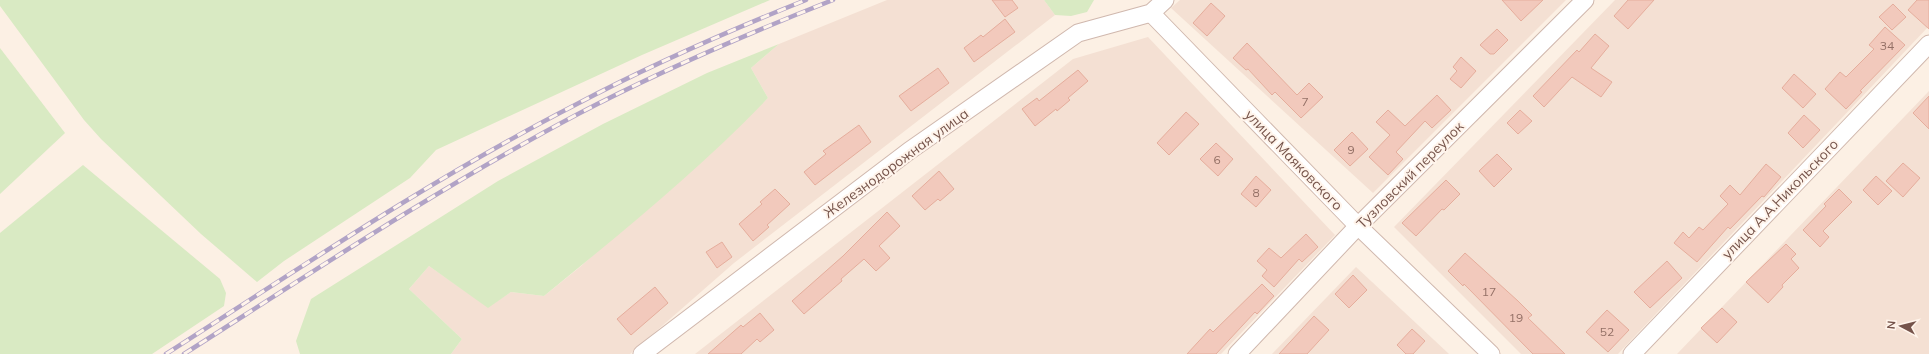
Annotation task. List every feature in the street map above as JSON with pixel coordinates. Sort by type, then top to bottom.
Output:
[{"type":"street","name":"Железнодорожная улица","points":[[642,354],[909,151],[1078,33],[1151,13],[1165,0]]},
{"type":"street","name":"Тузловский переулок","points":[[1237,354],[1358,226],[1585,0]]},
{"type":"street","name":"улица Маяковского","points":[[1151,13],[1358,226],[1491,354]]},
{"type":"street","name":"улица А.А.Никольского","points":[[1632,354],[1929,44]]},
{"type":"shaded area","points":[[887,0],[1044,0],[1055,15],[734,263],[630,354],[451,354],[462,339],[409,289],[429,266],[488,307],[511,292],[544,296],[580,267],[768,98],[751,68],[779,44]]},
{"type":"shaded area","points":[[1180,0],[1566,0],[1373,193],[1171,8]]},
{"type":"shaded area","points":[[1615,0],[1929,0],[1929,26],[1618,354],[1521,354],[1394,227]]},
{"type":"shaded area","points":[[1148,37],[1335,235],[1221,354],[695,354],[1073,59]]},
{"type":"shaded area","points":[[1929,91],[1929,354],[1677,354],[1746,282]]},
{"type":"shaded area","points":[[1356,267],[1449,354],[1272,354]]},
{"type":"green space","points":[[0,0],[770,0],[642,55],[436,150],[410,178],[284,261],[257,282],[201,234],[101,139],[84,120],[0,6]]},
{"type":"green space","points":[[1044,0],[1094,0],[1087,12],[1071,16],[1055,15]]},
{"type":"green space","points":[[779,44],[751,68],[768,98],[742,125],[687,176],[631,225],[544,296],[511,292],[488,308],[429,266],[409,289],[462,339],[451,354],[300,354],[296,341],[311,299],[498,181],[603,124],[707,73]]},
{"type":"green space","points":[[0,48],[65,133],[0,194]]},
{"type":"green space","points":[[83,165],[220,279],[226,293],[224,306],[152,354],[0,354],[0,233]]},
{"type":"building","points":[[992,0],[1012,0],[1018,8],[1005,17]]},
{"type":"building","points":[[1502,0],[1543,0],[1521,21]]},
{"type":"building","points":[[1628,0],[1654,0],[1628,29],[1614,16]]},
{"type":"building","points":[[1917,0],[1929,0],[1929,29],[1908,10]]},
{"type":"building","points":[[1211,3],[1225,16],[1207,36],[1193,23]]},
{"type":"building","points":[[1893,4],[1906,17],[1892,30],[1879,17]]},
{"type":"building","points":[[1005,19],[1015,32],[974,62],[964,48],[981,35],[983,37]]},
{"type":"building","points":[[1885,27],[1905,45],[1860,91],[1862,92],[1846,109],[1825,89],[1840,72],[1846,77],[1874,49],[1869,45]]},
{"type":"building","points":[[1497,29],[1508,40],[1494,54],[1490,54],[1480,45]]},
{"type":"building","points":[[1595,34],[1609,46],[1591,68],[1612,82],[1601,97],[1572,77],[1544,107],[1533,96],[1577,50],[1579,52]]},
{"type":"building","points":[[1247,43],[1297,95],[1309,83],[1323,97],[1301,118],[1275,92],[1272,95],[1248,69],[1246,70],[1233,58]]},
{"type":"building","points":[[1461,57],[1476,71],[1461,88],[1450,79],[1457,71],[1453,67]]},
{"type":"building","points":[[938,68],[949,83],[911,111],[899,96]]},
{"type":"building","points":[[1078,70],[1088,81],[1068,98],[1070,100],[1035,126],[1022,109],[1037,98],[1039,101]]},
{"type":"building","points":[[1794,74],[1816,94],[1803,108],[1782,88]]},
{"type":"building","points":[[1437,95],[1451,110],[1432,128],[1425,121],[1396,152],[1403,159],[1388,175],[1369,157],[1390,135],[1376,122],[1388,110],[1405,126]]},
{"type":"building","points":[[1929,96],[1929,129],[1913,113]]},
{"type":"building","points":[[1520,110],[1532,121],[1518,134],[1507,123]]},
{"type":"building","points":[[1186,112],[1199,124],[1169,155],[1157,143]]},
{"type":"building","points":[[1804,115],[1820,130],[1803,148],[1788,133]]},
{"type":"building","points":[[859,125],[871,142],[815,185],[804,172],[826,154],[823,151]]},
{"type":"building","points":[[1352,132],[1368,149],[1350,166],[1334,150]]},
{"type":"building","points":[[1216,143],[1233,159],[1218,176],[1200,159]]},
{"type":"building","points":[[1497,154],[1512,169],[1494,187],[1479,171]]},
{"type":"building","points":[[1903,163],[1920,178],[1903,197],[1886,181]]},
{"type":"building","points":[[1766,164],[1781,177],[1764,197],[1762,196],[1730,229],[1728,227],[1697,262],[1674,243],[1683,232],[1689,238],[1699,227],[1703,230],[1728,204],[1720,196],[1730,185],[1740,195]]},
{"type":"building","points":[[939,171],[954,189],[940,201],[938,199],[925,210],[912,196]]},
{"type":"building","points":[[1256,176],[1271,190],[1256,207],[1241,194]]},
{"type":"building","points":[[1876,176],[1892,191],[1878,205],[1863,190]]},
{"type":"building","points":[[1446,180],[1460,194],[1444,210],[1442,209],[1416,236],[1402,223]]},
{"type":"building","points":[[775,189],[790,204],[767,225],[769,227],[753,241],[739,224],[762,204],[760,202]]},
{"type":"building","points":[[1839,189],[1852,202],[1823,231],[1829,237],[1820,247],[1803,230],[1826,206],[1824,204]]},
{"type":"building","points":[[887,212],[900,226],[879,246],[890,258],[876,271],[864,259],[841,279],[842,281],[804,314],[792,301],[843,256]]},
{"type":"building","points":[[1306,234],[1318,247],[1302,262],[1299,259],[1274,287],[1262,276],[1267,270],[1257,261],[1269,248],[1281,258]]},
{"type":"building","points":[[722,242],[732,257],[717,268],[706,252]]},
{"type":"building","points":[[1786,244],[1796,254],[1791,259],[1799,268],[1782,285],[1783,287],[1768,303],[1746,282]]},
{"type":"building","points":[[1465,253],[1532,315],[1528,318],[1565,354],[1533,354],[1464,284],[1463,286],[1448,271]]},
{"type":"building","points":[[1667,261],[1682,278],[1650,308],[1634,292]]},
{"type":"building","points":[[1353,275],[1367,290],[1349,308],[1335,294]]},
{"type":"building","points":[[1262,284],[1274,296],[1257,314],[1255,312],[1216,354],[1187,354],[1210,329],[1213,332]]},
{"type":"building","points":[[655,287],[668,303],[631,335],[617,319]]},
{"type":"building","points":[[1722,308],[1737,322],[1717,343],[1701,328]]},
{"type":"building","points":[[1607,310],[1629,330],[1608,352],[1586,332]]},
{"type":"building","points":[[760,313],[774,330],[760,342],[757,339],[741,354],[708,354],[741,325],[743,327]]},
{"type":"building","points":[[1314,316],[1329,330],[1307,354],[1279,354]]},
{"type":"building","points":[[1412,329],[1425,341],[1413,354],[1406,354],[1397,345]]},
{"type":"railway","points":[[166,354],[419,193],[522,133],[660,63],[747,24],[806,0]]},
{"type":"railway","points":[[184,354],[379,230],[477,170],[578,114],[672,68],[768,26],[833,0]]}]
